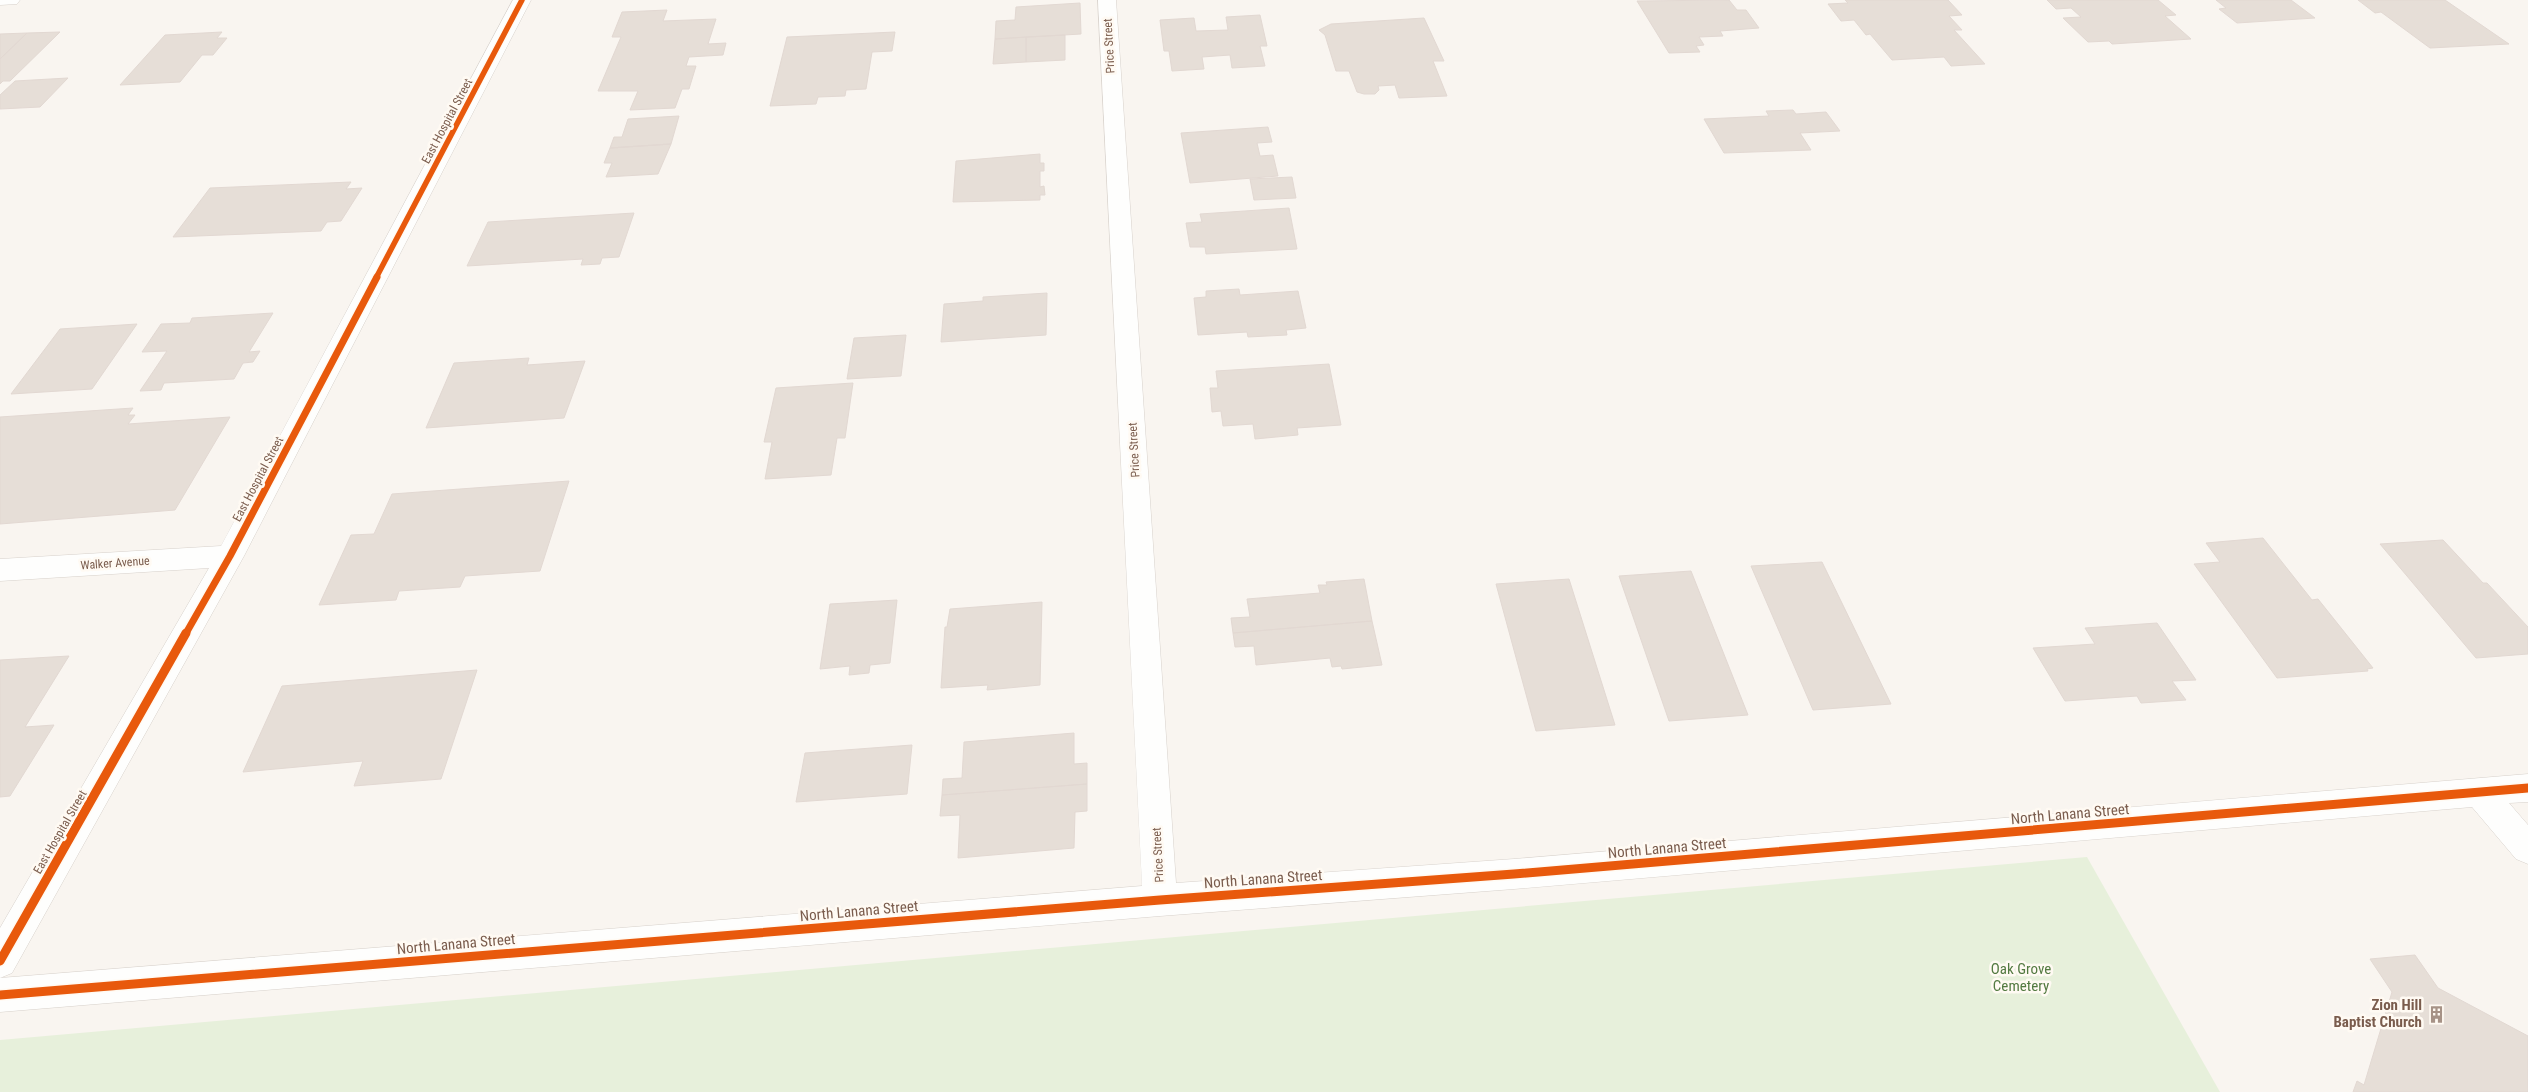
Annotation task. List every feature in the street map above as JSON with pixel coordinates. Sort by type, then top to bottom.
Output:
[{"type":"street","points":[[0,0],[11,0]]},
{"type":"street","name":"East Hospital Street","points":[[0,961],[230,556],[522,0]]},
{"type":"street","name":"Price Street","points":[[1107,0],[1160,900]]},
{"type":"street","name":"Walker Avenue","points":[[0,570],[230,556]]},
{"type":"street","name":"North Lanana Street","points":[[0,995],[1160,900],[1514,874],[2528,788]]},
{"type":"street","points":[[2480,793],[2528,849]]},
{"type":"green space","name":"Oak Grove Cemetery","points":[[2087,857],[2220,1092],[0,1092],[0,1040]]},
{"type":"building","points":[[1729,0],[1737,10],[1746,10],[1759,28],[1720,31],[1723,36],[1699,37],[1704,45],[1696,46],[1700,52],[1669,53],[1637,1]]},
{"type":"building","points":[[1845,0],[1948,0],[1962,15],[1949,16],[1962,30],[1954,30],[1985,64],[1951,66],[1944,57],[1892,60],[1870,34],[1866,35],[1854,20],[1841,21],[1828,4],[1848,3]]},
{"type":"building","points":[[2047,0],[2158,0],[2176,15],[2165,16],[2191,39],[2112,44],[2109,41],[2088,42],[2063,18],[2081,17],[2071,8],[2056,9]]},
{"type":"building","points":[[2216,0],[2291,0],[2315,18],[2237,23],[2219,9],[2226,8]]},
{"type":"building","points":[[2358,0],[2445,0],[2509,44],[2430,48],[2381,12],[2375,13]]},
{"type":"building","points":[[1080,3],[1081,34],[995,39],[996,21],[1015,20],[1016,7]]},
{"type":"building","points":[[667,10],[663,21],[716,19],[708,44],[726,43],[723,55],[689,57],[686,66],[696,66],[689,89],[682,89],[675,108],[630,110],[638,91],[598,91],[621,37],[612,37],[622,12]]},
{"type":"building","points":[[1260,15],[1267,46],[1260,46],[1265,66],[1232,68],[1230,55],[1202,57],[1204,69],[1172,71],[1169,51],[1164,51],[1160,20],[1194,18],[1196,31],[1228,30],[1226,17]]},
{"type":"building","points":[[1424,18],[1444,61],[1433,61],[1447,96],[1399,98],[1395,85],[1378,86],[1379,90],[1375,94],[1357,92],[1349,71],[1336,71],[1325,35],[1319,30],[1331,24]]},
{"type":"building","points":[[60,32],[10,81],[3,81],[0,84],[0,59],[27,33]]},
{"type":"building","points":[[222,32],[217,38],[227,38],[213,55],[202,55],[180,82],[120,85],[165,35]]},
{"type":"building","points":[[895,32],[892,51],[872,52],[866,89],[846,90],[845,96],[818,97],[816,104],[770,106],[787,37]]},
{"type":"building","points":[[27,33],[0,59],[0,34]]},
{"type":"building","points":[[1065,35],[1065,60],[1026,62],[1026,37]]},
{"type":"building","points":[[1026,37],[1026,62],[993,64],[995,39]]},
{"type":"building","points":[[68,78],[40,107],[0,109],[0,95],[15,81]]},
{"type":"building","points":[[1793,110],[1796,114],[1826,112],[1840,131],[1800,133],[1811,150],[1724,153],[1704,119],[1769,116],[1766,111]]},
{"type":"building","points":[[679,116],[671,144],[610,148],[614,137],[622,137],[628,119]]},
{"type":"building","points":[[1268,127],[1272,142],[1257,143],[1260,156],[1273,155],[1278,176],[1190,183],[1181,133]]},
{"type":"building","points":[[671,144],[658,174],[606,177],[612,163],[604,163],[610,148]]},
{"type":"building","points":[[1040,154],[1040,163],[1044,163],[1044,171],[1040,171],[1040,187],[1044,186],[1045,195],[1040,195],[1040,200],[953,202],[956,161]]},
{"type":"building","points":[[1292,177],[1296,198],[1254,200],[1250,179]]},
{"type":"building","points":[[351,182],[346,189],[362,188],[341,221],[327,222],[321,231],[173,237],[210,188]]},
{"type":"building","points":[[1289,208],[1297,249],[1206,254],[1205,247],[1190,247],[1186,223],[1202,222],[1200,214]]},
{"type":"building","points":[[634,213],[619,257],[602,258],[600,264],[581,265],[583,259],[467,266],[488,222]]},
{"type":"building","points":[[1239,289],[1240,295],[1298,291],[1306,328],[1286,330],[1287,335],[1248,337],[1247,332],[1198,335],[1194,298],[1206,297],[1206,291]]},
{"type":"building","points":[[1047,293],[1046,335],[941,342],[944,304],[983,301],[983,297]]},
{"type":"building","points":[[273,313],[249,352],[260,351],[253,362],[243,363],[234,379],[164,383],[161,390],[140,391],[167,351],[142,352],[161,324],[190,323],[192,318]]},
{"type":"building","points":[[137,324],[92,389],[11,394],[60,329]]},
{"type":"building","points":[[906,335],[901,376],[847,379],[854,338]]},
{"type":"building","points":[[529,358],[527,365],[585,361],[564,418],[426,428],[454,363]]},
{"type":"building","points":[[1329,364],[1341,425],[1297,428],[1298,435],[1255,439],[1253,424],[1223,426],[1221,411],[1212,412],[1210,388],[1218,388],[1216,371]]},
{"type":"building","points":[[853,383],[845,438],[837,438],[831,475],[765,479],[772,442],[764,442],[776,388]]},
{"type":"building","points":[[133,408],[128,415],[135,415],[128,424],[230,417],[175,510],[0,524],[0,417]]},
{"type":"building","points":[[569,481],[540,571],[465,576],[460,587],[399,591],[396,600],[319,605],[351,535],[374,534],[392,494]]},
{"type":"building","points":[[2263,538],[2312,600],[2318,599],[2373,668],[2367,669],[2368,671],[2277,678],[2194,564],[2220,562],[2206,543]]},
{"type":"building","points":[[2443,540],[2528,627],[2528,654],[2476,658],[2380,544]]},
{"type":"building","points":[[1822,562],[1891,704],[1813,710],[1751,566]]},
{"type":"building","points":[[1691,571],[1748,715],[1669,721],[1619,576]]},
{"type":"building","points":[[1364,579],[1372,621],[1233,633],[1231,618],[1250,617],[1247,599],[1320,593],[1318,585],[1327,585],[1326,582]]},
{"type":"building","points":[[1569,579],[1615,725],[1536,731],[1496,584]]},
{"type":"building","points":[[897,600],[890,663],[870,665],[869,673],[849,675],[850,666],[820,669],[830,604]]},
{"type":"building","points":[[1042,602],[1040,685],[987,690],[988,685],[941,688],[945,627],[947,627],[950,609]]},
{"type":"building","points":[[1372,621],[1382,665],[1342,669],[1341,666],[1332,667],[1330,658],[1256,665],[1254,646],[1235,647],[1233,633]]},
{"type":"building","points":[[2157,623],[2196,680],[2172,681],[2186,700],[2141,703],[2137,696],[2065,701],[2033,648],[2095,644],[2085,628]]},
{"type":"building","points":[[69,656],[25,727],[54,725],[10,796],[0,797],[0,660]]},
{"type":"building","points":[[477,670],[441,779],[354,786],[363,761],[243,772],[282,686]]},
{"type":"building","points":[[1074,733],[1074,764],[1087,763],[1087,784],[942,795],[943,779],[962,778],[964,742]]},
{"type":"building","points":[[912,745],[907,794],[796,802],[805,753]]},
{"type":"building","points":[[1087,784],[1087,811],[1075,812],[1074,848],[958,858],[960,815],[940,816],[942,795]]},
{"type":"building","name":"Zion Hill Baptist Church","points":[[2415,955],[2438,988],[2528,1036],[2528,1092],[2353,1092],[2357,1081],[2364,1085],[2392,992],[2370,959]]},
{"type":"cycle path","points":[[0,961],[230,556],[522,0]]},
{"type":"cycle path","points":[[0,995],[1160,900],[1514,874],[2528,788]]},
{"type":"place","name":"Zion Hill Baptist Church","points":[[2436,1014]]}]
